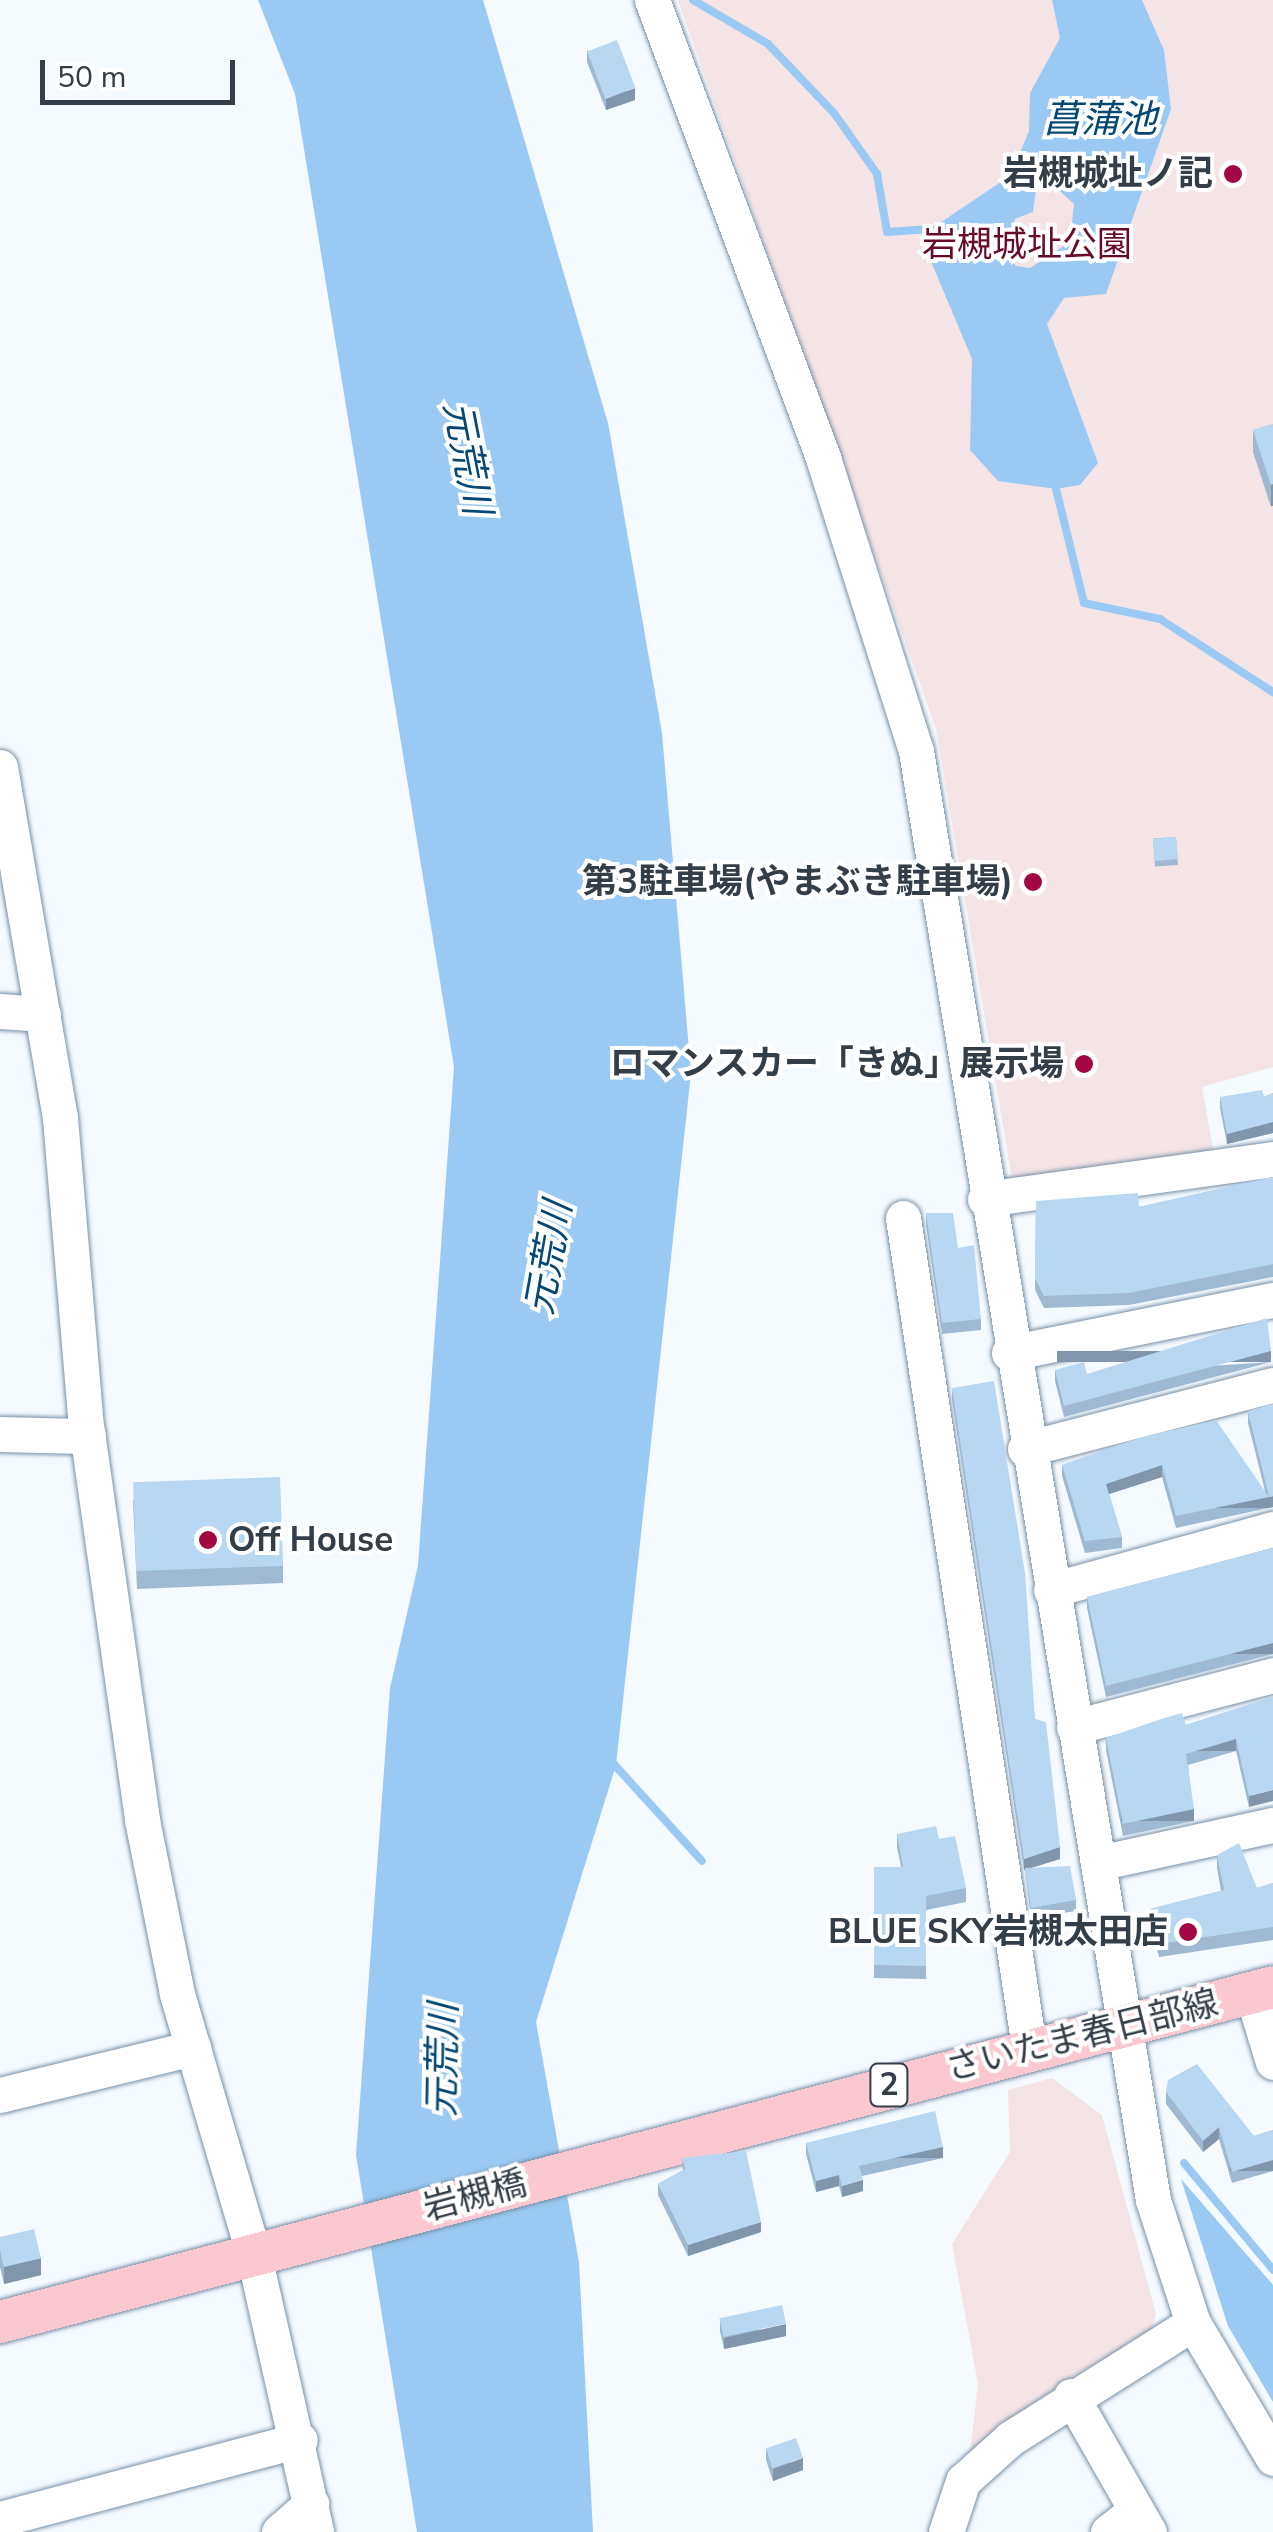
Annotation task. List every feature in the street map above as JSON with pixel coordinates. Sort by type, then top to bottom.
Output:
[{"type":"main road","name":"さいたま春日部線","points":[[660,2147],[1263,1990]]},
{"type":"main road","name":"岩槻橋","points":[[272,2250],[660,2147]]},
{"type":"main road","name":"2","points":[[0,2322],[272,2250]]},
{"type":"street","points":[[652,0],[823,458],[916,751],[1009,1353],[1098,1863],[1120,2030],[1153,2200],[1193,2323],[1273,2458]]},
{"type":"street","points":[[0,767],[43,1014],[88,1436],[142,1820],[192,2048],[272,2250],[313,2518],[279,2532]]},
{"type":"street","points":[[0,1012],[43,1014]]},
{"type":"street","points":[[985,1199],[1273,1159]]},
{"type":"street","points":[[903,1218],[1030,2048]]},
{"type":"street","points":[[1009,1353],[1273,1300]]},
{"type":"street","points":[[1025,1449],[1273,1385]]},
{"type":"street","points":[[0,1434],[88,1436]]},
{"type":"street","points":[[1051,1590],[1273,1529]]},
{"type":"street","points":[[1074,1726],[1273,1675]]},
{"type":"street","points":[[1098,1863],[1273,1825]]},
{"type":"street","points":[[1263,1990],[1273,2062]]},
{"type":"street","points":[[0,2095],[192,2048]]},
{"type":"street","points":[[946,2532],[963,2481],[1071,2396],[1193,2323]]},
{"type":"street","points":[[1071,2396],[1131,2525]]},
{"type":"street","points":[[0,2519],[300,2440]]},
{"type":"green space","name":"岩槻城址公園","points":[[678,0],[1273,0],[1273,1067],[1202,1087],[1215,1160],[1013,1185],[936,729]]},
{"type":"green space","points":[[1052,2078],[1102,2115],[1156,2314],[1149,2337],[1074,2375],[969,2462],[978,2384],[952,2244],[1010,2152],[1008,2090]]},
{"type":"water","name":"元荒川","points":[[258,0],[483,0],[608,423],[662,733],[691,1073],[616,1765],[536,2022],[579,2262],[593,2532],[417,2532],[356,2155],[390,1688],[418,1565],[454,1067],[295,94]]},
{"type":"water","name":"菖蒲池","points":[[1052,0],[1142,0],[1164,50],[1171,109],[1106,294],[1064,298],[1047,324],[1098,463],[1080,485],[1056,489],[998,481],[970,450],[972,359],[927,252],[931,229],[1011,175],[1029,131],[1030,93],[1060,38]],"holes":[[[1052,184],[1074,204],[1070,242],[1030,268],[1016,266],[1004,249],[1015,219],[1033,212],[1036,189]]]},
{"type":"water","points":[[1181,2179],[1273,2285],[1273,2402],[1228,2326]]},
{"type":"building","points":[[617,40],[635,88],[605,99],[587,51]]},
{"type":"building","points":[[1273,424],[1273,484],[1271,485],[1253,430]]},
{"type":"building","points":[[1176,837],[1178,859],[1155,861],[1153,839]]},
{"type":"building","points":[[1262,1090],[1264,1097],[1273,1093],[1273,1122],[1227,1134],[1220,1097]]},
{"type":"building","points":[[1273,1177],[1273,1264],[1129,1293],[1044,1296],[1035,1278],[1036,1201],[1138,1193],[1139,1207]]},
{"type":"building","points":[[926,1213],[953,1213],[958,1248],[974,1245],[981,1319],[942,1323]]},
{"type":"building","points":[[1267,1318],[1271,1351],[1064,1406],[1055,1370],[1084,1362],[1087,1374]]},
{"type":"building","points":[[994,1381],[1025,1573],[1035,1719],[1046,1722],[1060,1847],[1024,1859],[952,1388]]},
{"type":"building","points":[[1273,1404],[1273,1496],[1269,1497],[1248,1411]]},
{"type":"building","points":[[1216,1420],[1269,1497],[1176,1516],[1162,1465],[1106,1484],[1122,1537],[1085,1541],[1062,1465],[1139,1438]]},
{"type":"building","points":[[280,1477],[283,1566],[136,1571],[133,1482]]},
{"type":"building","points":[[1273,1548],[1273,1643],[1106,1686],[1087,1597]]},
{"type":"building","points":[[1273,1697],[1273,1790],[1249,1796],[1236,1739],[1186,1754],[1194,1809],[1123,1824],[1106,1738],[1182,1713],[1186,1725]]},
{"type":"building","points":[[936,1826],[939,1839],[955,1836],[966,1888],[926,1896],[926,1966],[874,1965],[874,1867],[903,1867],[897,1834]]},
{"type":"building","points":[[1239,1843],[1257,1888],[1273,1883],[1273,1927],[1159,1944],[1150,1909],[1224,1890],[1217,1855]]},
{"type":"building","points":[[1070,1866],[1076,1900],[1031,1908],[1025,1868]]},
{"type":"building","points":[[1197,2064],[1254,2136],[1273,2130],[1273,2160],[1232,2172],[1219,2127],[1203,2141],[1166,2092],[1168,2080]]},
{"type":"building","points":[[935,2111],[943,2147],[859,2166],[863,2180],[842,2186],[839,2175],[816,2181],[806,2143]]},
{"type":"building","points":[[746,2151],[761,2222],[688,2245],[658,2184],[685,2169],[682,2158]]},
{"type":"building","points":[[34,2229],[41,2258],[4,2267],[0,2237]]},
{"type":"building","points":[[782,2305],[786,2324],[723,2337],[719,2318]]},
{"type":"building","points":[[796,2438],[803,2458],[773,2468],[766,2448]]},
{"type":"waterway","points":[[693,0],[768,44],[834,113],[877,174],[887,232],[931,229]]},
{"type":"waterway","points":[[1056,489],[1084,603],[1160,619],[1273,692]]},
{"type":"waterway","points":[[611,1761],[702,1861]]},
{"type":"waterway","points":[[1184,2163],[1273,2270]]},
{"type":"place","name":"岩槻城址ノ記","points":[[1233,174]]},
{"type":"place","name":"第3駐車場(やまぶき駐車場)","points":[[1033,882]]},
{"type":"place","name":"ロマンスカー「きぬ」展示場","points":[[1084,1064]]},
{"type":"place","name":"Off House","points":[[208,1540]]},
{"type":"place","name":"BLUE SKY岩槻太田店","points":[[1188,1932]]}]
